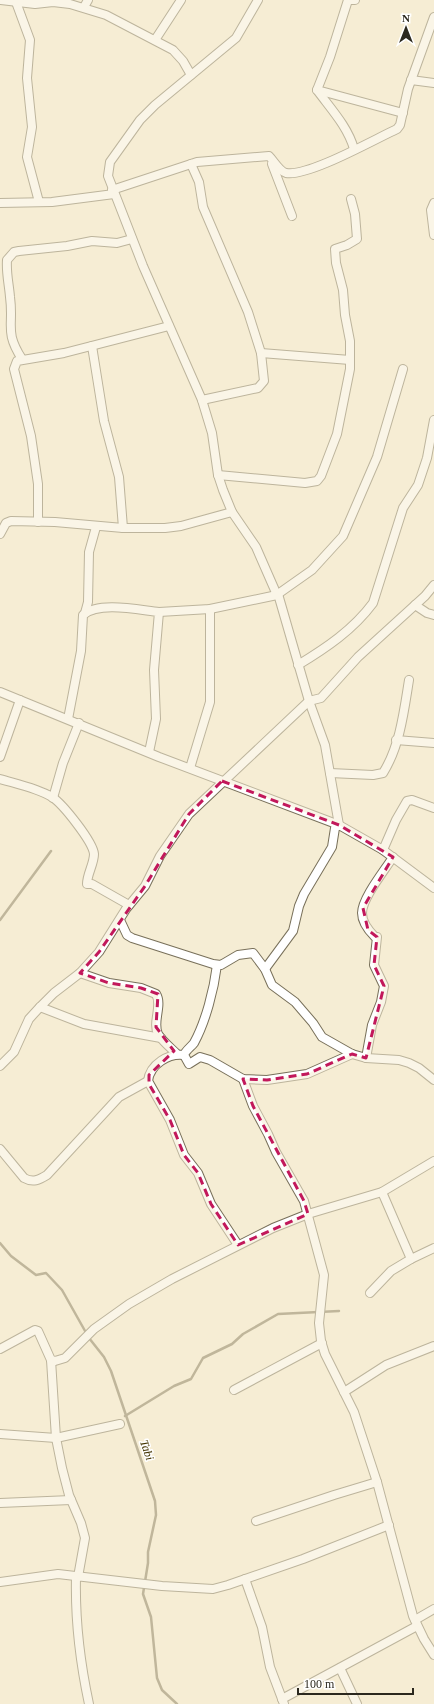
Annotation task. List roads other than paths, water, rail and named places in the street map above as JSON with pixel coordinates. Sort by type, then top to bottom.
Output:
[{"type":"street","points":[[1,0],[35,4],[59,1],[86,3],[173,50],[183,61],[191,75]]},
{"type":"street","points":[[155,40],[181,0]]},
{"type":"street","points":[[258,0],[236,38],[155,105],[121,145],[110,162],[108,176],[132,239],[202,400],[212,432],[218,474],[232,512],[256,547],[277,594],[309,701],[325,745],[339,825]]},
{"type":"street","points":[[317,90],[330,57],[348,0],[355,0]]},
{"type":"street","points":[[16,2],[30,40],[27,78],[32,127],[27,157],[39,202]]},
{"type":"street","points":[[269,156],[281,171],[292,173],[326,162],[397,129],[400,125],[411,80],[434,17]]},
{"type":"street","points":[[411,80],[434,83]]},
{"type":"street","points":[[317,90],[403,112]]},
{"type":"street","points":[[317,90],[345,128],[354,149]]},
{"type":"street","points":[[0,203],[39,202],[113,192],[191,164],[221,159],[269,156]]},
{"type":"street","points":[[269,156],[292,216]]},
{"type":"street","points":[[191,164],[199,182],[203,206],[248,312],[261,353],[264,381],[258,388],[202,400]]},
{"type":"street","points":[[218,474],[305,483],[317,481],[321,476],[337,434],[350,369],[350,341],[345,315],[343,290],[336,263],[335,249],[347,245],[357,239],[355,214],[351,199]]},
{"type":"street","points":[[434,203],[431,210],[434,235]]},
{"type":"street","points":[[22,360],[13,345],[10,335],[11,298],[7,275],[7,260],[14,252],[67,246],[92,241],[117,243],[132,239]]},
{"type":"street","points":[[38,522],[38,484],[31,436],[14,369],[17,361],[64,353],[169,326]]},
{"type":"street","points":[[92,346],[104,421],[117,462],[123,528]]},
{"type":"street","points":[[261,353],[350,360]]},
{"type":"street","points":[[85,613],[104,608],[159,612],[210,609],[277,594],[312,570],[343,536],[377,457],[403,369]]},
{"type":"street","points":[[298,665],[334,642],[365,613],[373,603],[403,508],[418,485],[427,458],[434,420]]},
{"type":"street","points":[[0,534],[6,523],[11,521],[96,527],[165,528],[181,526],[232,512]]},
{"type":"street","points":[[68,719],[81,651],[81,617],[85,613],[88,602],[89,552],[96,527]]},
{"type":"street","points":[[0,1066],[14,1052],[29,1019],[40,1007],[80,973],[99,952],[129,905],[145,886],[160,856],[189,814],[222,780],[309,701],[321,698],[358,657],[415,605],[434,585]]},
{"type":"street","points":[[415,605],[427,613],[434,615]]},
{"type":"street","points":[[190,768],[210,702],[210,609]]},
{"type":"street","points":[[149,752],[156,719],[154,670],[159,612]]},
{"type":"street","points":[[330,773],[373,775],[383,773],[390,762],[403,717],[409,680]]},
{"type":"street","points":[[0,692],[149,752],[339,825],[384,850],[434,888]]},
{"type":"street","points":[[0,757],[20,700]]},
{"type":"street","points":[[53,798],[63,763],[79,723]]},
{"type":"street","points":[[396,740],[434,743]]},
{"type":"street","points":[[0,779],[24,786],[53,798],[88,840],[94,854],[87,878],[88,884],[92,884],[129,905]]},
{"type":"street","points":[[384,850],[396,820],[407,801],[412,800],[434,808]]},
{"type":"street","points":[[265,969],[294,931],[299,906],[304,894],[332,847],[335,828],[339,825]]},
{"type":"street","points":[[366,1058],[372,1025],[381,1002],[384,986],[374,965],[377,937],[375,937],[368,930],[363,918],[363,908],[368,897],[393,857]]},
{"type":"street","points":[[120,920],[127,935],[132,938],[217,965],[238,955],[253,953],[265,969],[272,986],[295,1002],[313,1023],[322,1037],[352,1054],[366,1058],[399,1060],[419,1068],[434,1080]]},
{"type":"street","points":[[217,965],[214,988],[194,1043],[181,1054],[168,1056],[149,1075],[148,1081],[170,1120],[184,1156],[198,1173],[211,1204],[238,1245]]},
{"type":"street","points":[[80,973],[109,984],[141,988],[156,994],[158,1000],[156,1028],[161,1038],[181,1054],[189,1064],[200,1057],[210,1060],[243,1079],[267,1080],[307,1074],[352,1054]]},
{"type":"street","points":[[40,1007],[84,1024],[161,1038]]},
{"type":"street","points":[[243,1079],[253,1106],[276,1152],[304,1201],[324,1275],[319,1323],[322,1343],[354,1412],[377,1482],[416,1623],[434,1655]]},
{"type":"street","points":[[0,1149],[24,1178],[37,1181],[47,1175],[119,1097],[148,1081]]},
{"type":"street","points":[[51,1360],[56,1361],[65,1358],[94,1329],[129,1304],[172,1278],[273,1228],[308,1214],[382,1192],[434,1161]]},
{"type":"street","points":[[382,1192],[411,1259]]},
{"type":"street","points":[[370,1293],[391,1271],[434,1248]]},
{"type":"street","points":[[0,1349],[35,1330],[38,1331],[51,1360],[56,1438],[64,1480],[81,1523],[85,1538],[77,1577],[76,1600],[80,1656],[89,1704]]},
{"type":"street","points":[[234,1390],[322,1343]]},
{"type":"street","points":[[344,1392],[386,1365],[434,1346]]},
{"type":"street","points":[[0,1434],[56,1438],[120,1424]]},
{"type":"street","points":[[256,1521],[377,1482]]},
{"type":"street","points":[[0,1503],[71,1500]]},
{"type":"street","points":[[0,1582],[47,1574],[198,1590],[213,1589],[303,1559],[389,1525]]},
{"type":"street","points":[[245,1579],[262,1627],[270,1667],[283,1702],[340,1668],[365,1656],[416,1623],[434,1609]]},
{"type":"street","points":[[340,1668],[357,1704]]},
{"type":"waterway","points":[[0,920],[51,851]]},
{"type":"waterway","name":"Tabi","points":[[0,1243],[11,1256],[36,1275],[46,1273],[62,1290],[89,1338],[104,1357],[111,1371],[155,1501],[156,1515],[148,1552],[148,1563],[143,1594],[151,1617],[157,1678],[162,1690],[177,1704]]},
{"type":"waterway","points":[[125,1416],[174,1386],[191,1379],[203,1358],[232,1344],[243,1334],[278,1314],[339,1311]]}]
